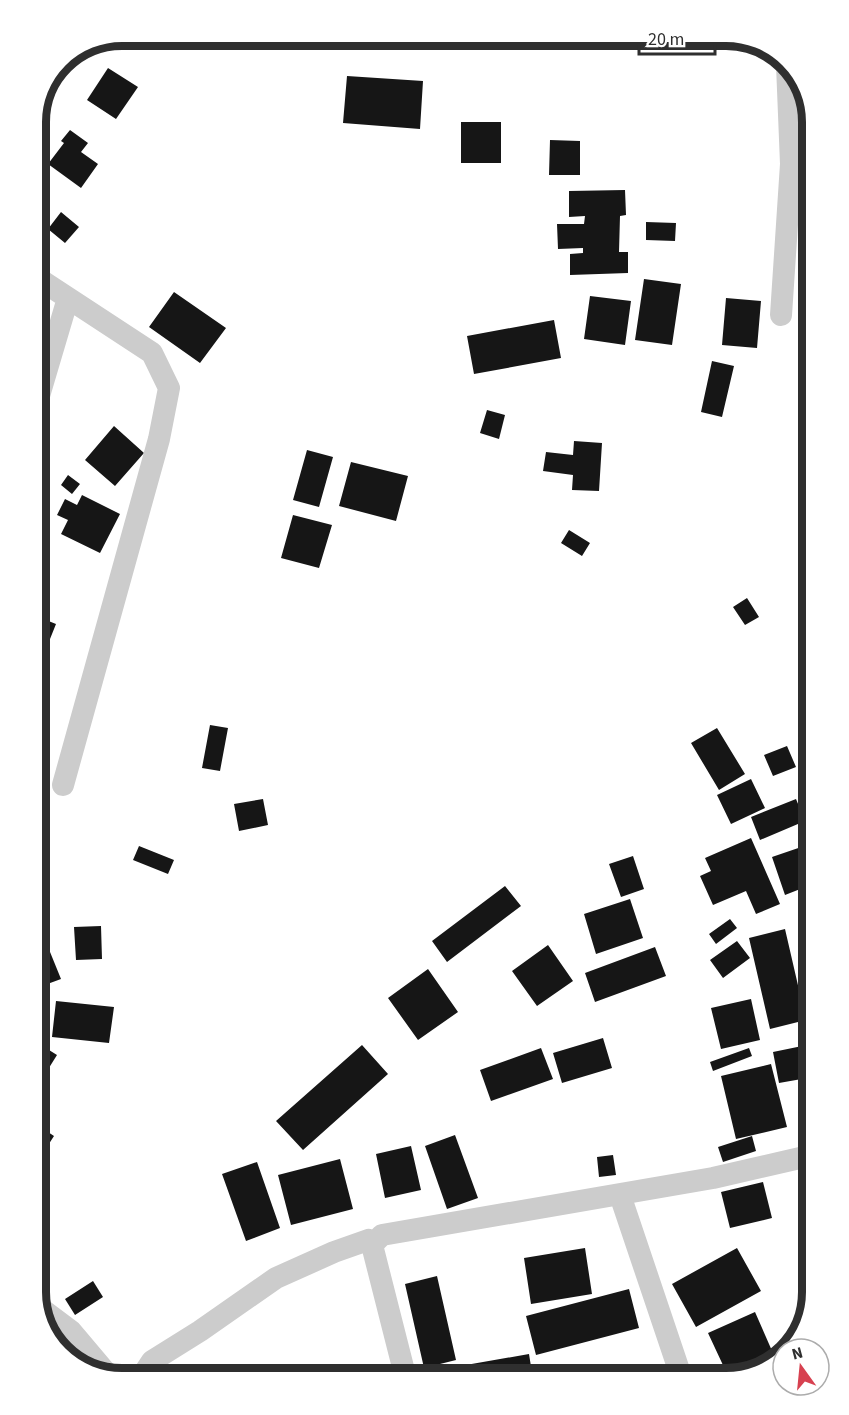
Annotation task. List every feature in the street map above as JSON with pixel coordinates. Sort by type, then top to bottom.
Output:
[{"type":"street","points":[[781,315],[791,164],[788,78]]},
{"type":"street","points":[[47,284],[152,353],[169,388],[159,439],[63,785]]},
{"type":"street","points":[[47,370],[68,298]]},
{"type":"street","points":[[372,1245],[382,1235],[713,1178],[802,1158]]},
{"type":"street","points":[[620,1195],[678,1368]]},
{"type":"street","points":[[147,1368],[152,1361],[201,1332],[276,1278],[334,1252],[368,1240],[372,1245],[403,1368]]},
{"type":"street","points":[[51,1316],[71,1331],[99,1364]]},
{"type":"building","points":[[108,68],[138,87],[116,119],[87,100]]},
{"type":"building","points":[[347,76],[423,81],[420,129],[343,123]]},
{"type":"building","points":[[461,122],[501,122],[501,163],[461,163]]},
{"type":"building","points":[[70,130],[88,143],[81,152],[98,164],[81,188],[48,164],[64,143],[61,141]]},
{"type":"building","points":[[550,140],[580,141],[580,175],[549,175]]},
{"type":"building","points":[[625,190],[626,215],[620,216],[619,252],[628,252],[628,273],[570,275],[570,254],[583,253],[583,248],[558,249],[557,224],[584,224],[585,216],[569,217],[569,191]]},
{"type":"building","points":[[61,212],[79,227],[65,243],[48,229]]},
{"type":"building","points":[[646,222],[676,223],[675,241],[646,240]]},
{"type":"building","points":[[644,279],[681,284],[672,345],[635,340]]},
{"type":"building","points":[[174,292],[226,328],[200,363],[149,327]]},
{"type":"building","points":[[590,296],[631,301],[625,345],[584,339]]},
{"type":"building","points":[[726,298],[761,301],[757,348],[722,345]]},
{"type":"building","points":[[554,320],[561,358],[474,374],[467,336]]},
{"type":"building","points":[[712,361],[734,366],[722,417],[701,412]]},
{"type":"building","points":[[487,410],[505,415],[499,439],[480,433]]},
{"type":"building","points":[[114,426],[144,453],[115,486],[85,460]]},
{"type":"building","points":[[574,441],[602,443],[599,491],[572,490],[573,475],[543,471],[546,452],[573,455]]},
{"type":"building","points":[[307,450],[333,457],[319,507],[293,500]]},
{"type":"building","points":[[351,462],[408,476],[396,521],[339,506]]},
{"type":"building","points":[[68,475],[80,484],[72,494],[61,485]]},
{"type":"building","points":[[82,495],[120,514],[100,553],[61,534],[68,520],[57,515],[65,499],[77,505]]},
{"type":"building","points":[[293,515],[332,525],[319,568],[281,558]]},
{"type":"building","points":[[569,530],[590,543],[582,556],[561,543]]},
{"type":"building","points":[[747,598],[759,617],[745,625],[733,607]]},
{"type":"building","points":[[47,620],[56,624],[47,648]]},
{"type":"building","points":[[210,725],[228,728],[220,771],[202,768]]},
{"type":"building","points":[[717,728],[745,774],[719,790],[691,743]]},
{"type":"building","points":[[787,746],[796,767],[773,776],[764,755]]},
{"type":"building","points":[[751,779],[765,808],[731,824],[717,795]]},
{"type":"building","points":[[263,799],[268,825],[239,831],[234,804]]},
{"type":"building","points":[[796,799],[802,814],[802,822],[760,840],[751,817]]},
{"type":"building","points":[[751,838],[780,904],[756,914],[746,891],[713,905],[700,876],[711,871],[705,858]]},
{"type":"building","points":[[139,846],[174,860],[168,874],[133,860]]},
{"type":"building","points":[[802,847],[802,888],[785,895],[772,857]]},
{"type":"building","points":[[633,856],[644,889],[621,897],[609,864]]},
{"type":"building","points":[[505,886],[521,906],[447,962],[432,941]]},
{"type":"building","points":[[630,899],[643,938],[596,954],[584,914]]},
{"type":"building","points":[[730,919],[737,928],[716,944],[709,934]]},
{"type":"building","points":[[101,926],[102,959],[76,960],[74,927]]},
{"type":"building","points":[[785,929],[802,1003],[802,1021],[770,1029],[749,938]]},
{"type":"building","points":[[737,941],[750,958],[723,978],[710,960]]},
{"type":"building","points":[[548,945],[573,981],[537,1006],[512,971]]},
{"type":"building","points":[[48,947],[61,979],[46,984]]},
{"type":"building","points":[[655,947],[666,976],[595,1002],[585,973]]},
{"type":"building","points":[[428,969],[458,1012],[418,1040],[388,998]]},
{"type":"building","points":[[751,999],[760,1040],[721,1049],[711,1008]]},
{"type":"building","points":[[56,1001],[114,1007],[109,1043],[52,1037]]},
{"type":"building","points":[[603,1038],[612,1068],[562,1083],[553,1053]]},
{"type":"building","points":[[362,1045],[388,1074],[303,1150],[276,1121]]},
{"type":"building","points":[[802,1046],[802,1079],[779,1083],[773,1052]]},
{"type":"building","points":[[46,1048],[57,1055],[46,1072]]},
{"type":"building","points":[[541,1048],[553,1079],[491,1101],[480,1070]]},
{"type":"building","points":[[749,1048],[752,1056],[713,1071],[710,1062]]},
{"type":"building","points":[[771,1064],[787,1127],[736,1139],[721,1076]]},
{"type":"building","points":[[46,1131],[54,1136],[46,1148]]},
{"type":"building","points":[[455,1135],[478,1198],[447,1209],[425,1146]]},
{"type":"building","points":[[752,1136],[756,1151],[723,1162],[718,1147]]},
{"type":"building","points":[[411,1146],[421,1190],[385,1198],[376,1154]]},
{"type":"building","points":[[613,1155],[616,1175],[599,1177],[597,1157]]},
{"type":"building","points":[[340,1159],[353,1209],[291,1225],[278,1175]]},
{"type":"building","points":[[257,1162],[280,1228],[246,1241],[222,1174]]},
{"type":"building","points":[[763,1182],[772,1218],[730,1228],[721,1192]]},
{"type":"building","points":[[585,1248],[592,1294],[531,1304],[524,1258]]},
{"type":"building","points":[[737,1248],[761,1291],[696,1327],[672,1284]]},
{"type":"building","points":[[437,1276],[456,1360],[424,1368],[405,1284]]},
{"type":"building","points":[[93,1281],[103,1297],[75,1315],[65,1299]]},
{"type":"building","points":[[629,1289],[639,1328],[536,1355],[526,1316]]},
{"type":"building","points":[[755,1312],[771,1349],[771,1354],[742,1367],[724,1368],[708,1333]]},
{"type":"building","points":[[529,1354],[531,1368],[449,1368]]}]
